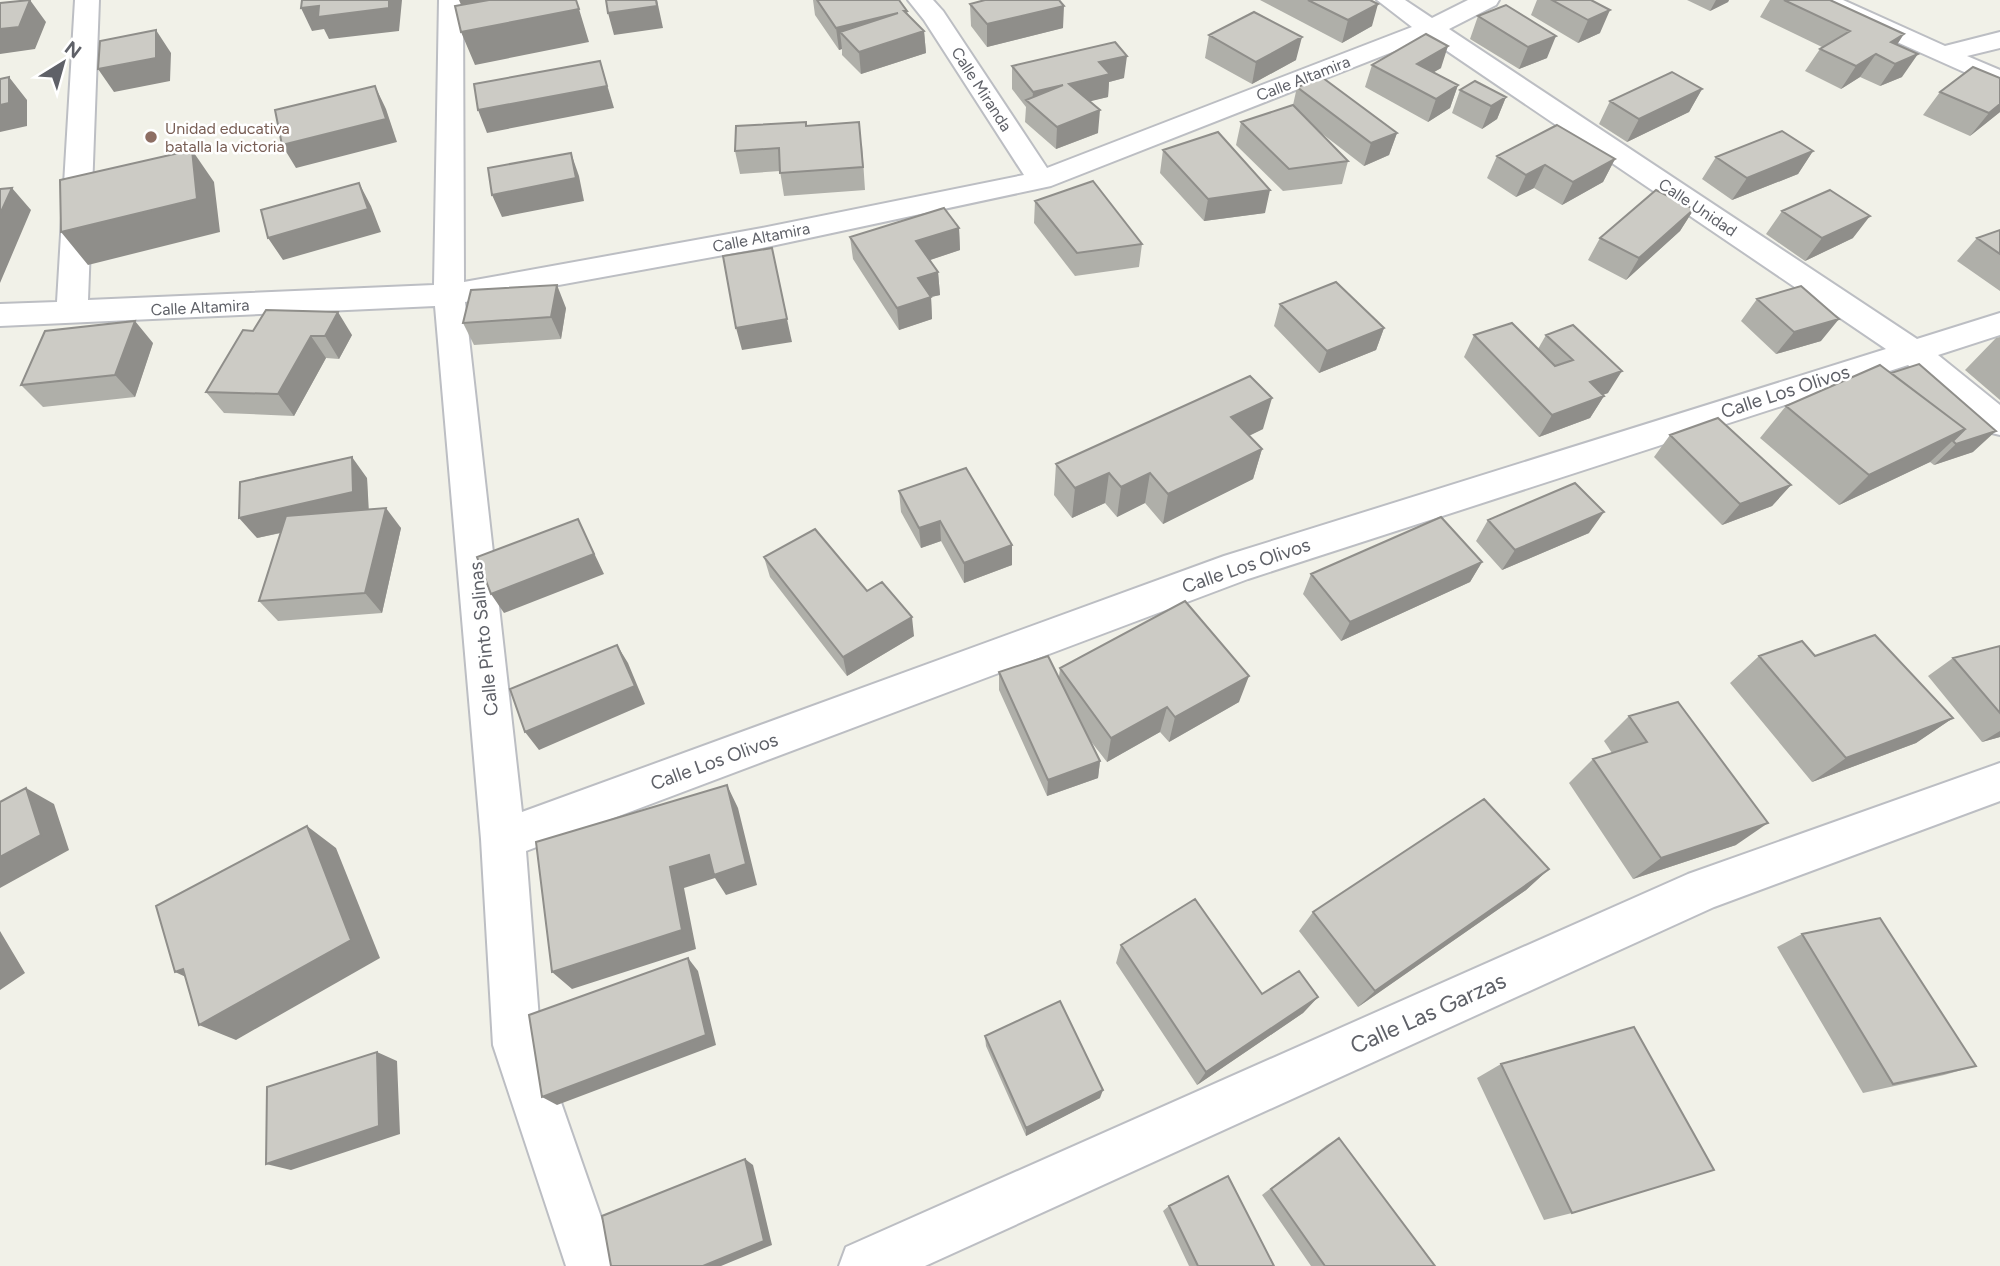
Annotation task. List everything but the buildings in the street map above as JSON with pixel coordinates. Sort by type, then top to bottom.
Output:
[{"type":"street","points":[[72,313],[87,0]]},
{"type":"street","name":"Calle Pinto Salinas","points":[[451,0],[449,295],[503,839],[517,1045],[592,1266]]},
{"type":"street","name":"Calle Miranda","points":[[920,0],[934,16],[1041,180]]},
{"type":"street","name":"Calle Unidad","points":[[1389,0],[1433,27],[1912,351],[2000,424]]},
{"type":"street","name":"Calle Altamira","points":[[0,315],[449,295],[762,238],[1041,180],[1433,27],[1488,0]]},
{"type":"street","points":[[1823,0],[2000,80]]},
{"type":"street","points":[[1942,54],[2000,40]]},
{"type":"street","name":"Calle Los Olivos","points":[[503,839],[1237,567],[2000,324]]},
{"type":"street","name":"Calle Las Garzas","points":[[866,1266],[1704,889],[2000,782]]},
{"type":"place","name":"Unidad educativa batalla la victoria","points":[[151,137]]}]
